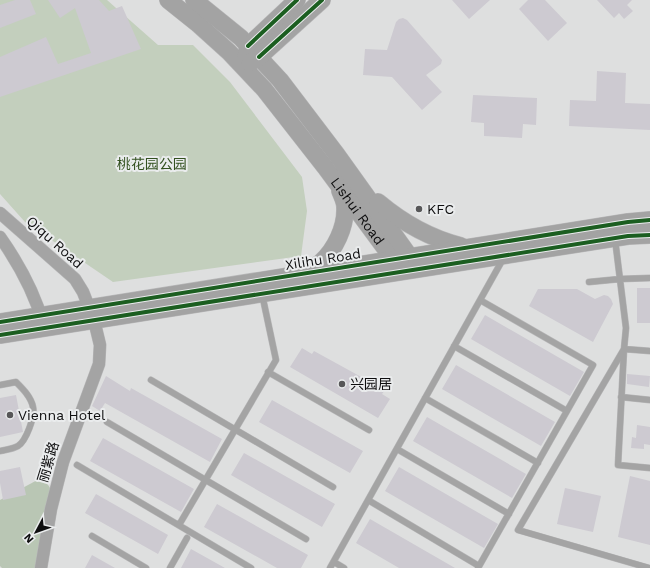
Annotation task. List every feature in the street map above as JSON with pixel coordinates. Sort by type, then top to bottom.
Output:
[{"type":"main road","name":"Lishui Road","points":[[168,0],[198,24],[244,66],[290,121],[393,260],[409,264]]},
{"type":"main road","name":"Lishui Road","points":[[194,0],[230,28],[254,51],[280,80],[356,182],[409,264]]},
{"type":"main road","points":[[244,66],[254,51],[297,0]]},
{"type":"main road","points":[[254,51],[322,0]]},
{"type":"main road","points":[[356,182],[406,223],[424,234],[443,242],[468,248]]},
{"type":"main road","points":[[302,274],[320,263],[330,251],[340,233],[344,219],[345,205],[338,186]]},
{"type":"main road","name":"Xilihu Road","points":[[91,314],[262,294],[409,264],[468,248],[628,222],[650,220]]},
{"type":"main road","name":"Xilihu Road","points":[[409,264],[504,256],[615,238],[650,235]]},
{"type":"main road","name":"Xilihu Road","points":[[0,335],[42,322],[302,274],[393,260]]},
{"type":"main road","name":"Xilihu Road","points":[[0,322],[42,322]]},
{"type":"street","name":"Qiqu Road","points":[[1,214],[75,279],[83,292],[91,314]]},
{"type":"street","points":[[0,237],[28,282],[42,322]]},
{"type":"street","name":"丽紫路","points":[[41,568],[51,509],[63,462],[98,364],[100,345],[91,314]]},
{"type":"lane","points":[[615,238],[626,328],[618,465],[650,468]]},
{"type":"lane","points":[[330,568],[504,256]]},
{"type":"lane","points":[[589,282],[650,278]]},
{"type":"lane","points":[[179,525],[276,360],[262,294]]},
{"type":"lane","points":[[368,500],[479,567],[593,365],[480,300]]},
{"type":"lane","points":[[454,346],[567,411]]},
{"type":"lane","points":[[624,349],[650,351]]},
{"type":"lane","points":[[624,349],[518,530],[649,568]]},
{"type":"lane","points":[[268,372],[369,430]]},
{"type":"lane","points":[[151,380],[333,487]]},
{"type":"lane","points":[[0,385],[16,382],[26,391],[33,408],[30,428],[26,438],[17,447],[0,451]]},
{"type":"lane","points":[[622,397],[650,400]]},
{"type":"lane","points":[[425,398],[538,463]]},
{"type":"lane","points":[[107,422],[306,539]]},
{"type":"lane","points":[[397,449],[509,514]]},
{"type":"lane","points":[[77,465],[251,568]]},
{"type":"lane","points":[[92,536],[146,568]]},
{"type":"lane","points":[[170,568],[187,538]]},
{"type":"lane","points":[[334,562],[344,568]]},
{"type":"green space","name":"桃花园公园","points":[[0,0],[107,0],[158,45],[193,45],[230,82],[302,177],[307,211],[301,256],[113,282],[25,222],[0,194]]},
{"type":"green space","points":[[43,477],[50,488],[38,568],[2,568],[0,566],[0,500]]},
{"type":"building","points":[[15,0],[30,0],[36,14],[0,28],[0,5]]},
{"type":"building","points":[[48,0],[99,0],[109,11],[122,6],[141,49],[0,97],[0,57],[46,37],[58,64],[91,53],[75,8],[60,18]]},
{"type":"building","points":[[452,0],[490,0],[469,19]]},
{"type":"building","points":[[528,0],[545,0],[567,23],[548,41],[519,9]]},
{"type":"building","points":[[597,0],[632,0],[627,5],[633,11],[624,19],[619,13],[614,18]]},
{"type":"building","points":[[403,18],[407,20],[442,60],[441,64],[426,75],[442,92],[422,110],[392,77],[363,75],[365,49],[387,50],[396,22]]},
{"type":"building","points":[[597,71],[626,73],[625,103],[650,104],[650,130],[569,126],[570,100],[596,101]]},
{"type":"building","points":[[473,95],[537,98],[536,125],[523,124],[522,138],[484,136],[484,123],[471,122]]},
{"type":"building","points":[[637,288],[650,288],[650,323],[637,323]]},
{"type":"building","points":[[538,289],[577,289],[595,299],[604,295],[608,296],[613,304],[593,342],[529,306]]},
{"type":"building","points":[[485,315],[584,372],[570,396],[471,339]]},
{"type":"building","name":"兴园居","points":[[302,348],[312,354],[314,351],[385,390],[382,394],[390,399],[378,418],[290,367]]},
{"type":"building","points":[[456,365],[555,422],[541,446],[442,389]]},
{"type":"building","points":[[627,374],[650,376],[649,387],[627,384]]},
{"type":"building","points":[[106,376],[130,391],[131,388],[222,439],[210,462],[105,403],[100,411],[92,406]]},
{"type":"building","name":"Vienna Hotel","points":[[16,395],[23,432],[0,437],[0,398]]},
{"type":"building","points":[[272,400],[363,451],[350,473],[259,422]]},
{"type":"building","points":[[427,417],[526,474],[512,498],[413,441]]},
{"type":"building","points":[[637,425],[650,427],[650,445],[644,444],[644,449],[631,448],[632,437],[636,438]]},
{"type":"building","points":[[103,438],[194,489],[181,512],[90,461]]},
{"type":"building","points":[[244,453],[335,504],[322,527],[231,475]]},
{"type":"building","points":[[20,467],[26,495],[3,500],[0,483],[0,471]]},
{"type":"building","points":[[399,467],[498,524],[484,548],[385,491]]},
{"type":"building","points":[[630,476],[650,481],[650,545],[618,537]]},
{"type":"building","points":[[565,488],[601,496],[593,532],[557,524]]},
{"type":"building","points":[[96,494],[168,535],[158,554],[85,513]]},
{"type":"building","points":[[217,504],[308,555],[301,568],[277,568],[204,527]]},
{"type":"building","points":[[370,519],[455,568],[399,568],[356,543]]},
{"type":"building","points":[[191,549],[225,568],[181,568]]},
{"type":"building","points":[[92,555],[115,568],[85,568]]},
{"type":"cycle path","points":[[248,46],[297,0]]},
{"type":"cycle path","points":[[259,57],[322,0]]},
{"type":"cycle path","points":[[0,322],[628,222],[650,220]]},
{"type":"cycle path","points":[[0,335],[628,236],[650,235]]},
{"type":"place","name":"KFC","points":[[419,209]]},
{"type":"place","name":"兴园居","points":[[342,384]]},
{"type":"place","name":"Vienna Hotel","points":[[10,415]]}]
